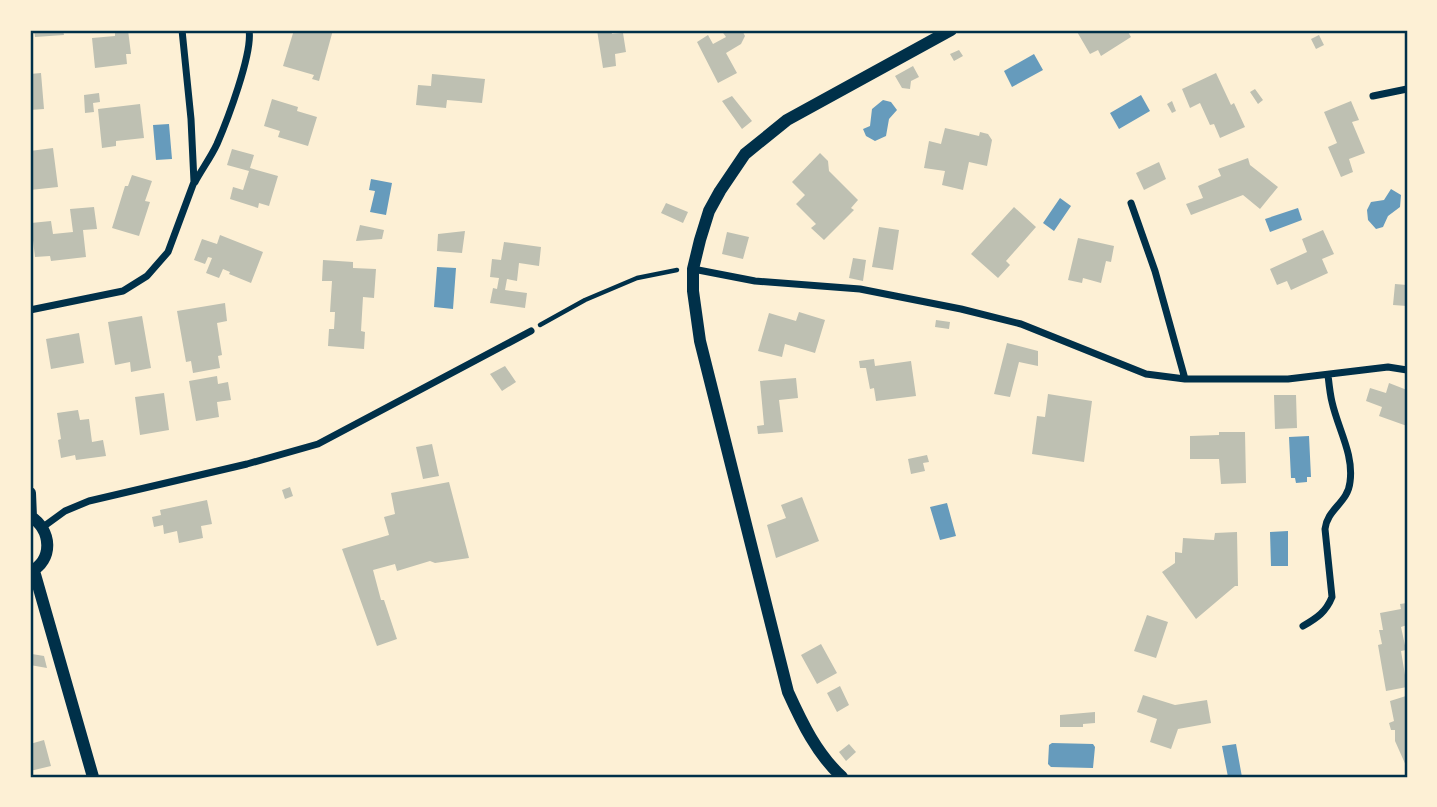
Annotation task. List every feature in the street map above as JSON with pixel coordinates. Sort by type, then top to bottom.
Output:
[{"type":"street","points":[[182,30],[194,182]]},
{"type":"street","points":[[30,310],[123,291],[146,276],[168,252],[194,182],[217,144],[243,71],[250,38],[249,30]]},
{"type":"street","points":[[842,777],[814,744],[788,692],[700,341],[693,303],[693,270],[709,211],[730,172],[745,154],[774,128],[951,30]]},
{"type":"street","points":[[1373,96],[1407,89]]},
{"type":"street","points":[[1131,203],[1155,271],[1185,379]]},
{"type":"street","points":[[693,270],[754,281],[860,289],[961,309],[1021,324],[1146,374],[1185,379],[1288,379],[1388,367],[1407,370]]},
{"type":"street","points":[[43,527],[65,511],[89,501],[247,464],[318,444],[531,331]]},
{"type":"street","points":[[1303,626],[1328,608],[1332,597],[1326,519],[1344,500],[1350,484],[1347,449],[1332,403],[1328,375]]},
{"type":"street","points":[[30,493],[30,516],[43,527],[48,543],[45,559],[32,572],[93,777]]},
{"type":"path","points":[[531,331],[585,300],[637,278],[693,270]]},
{"type":"water","points":[[1034,54],[1043,70],[1012,87],[1004,71]]},
{"type":"water","points":[[1141,95],[1150,111],[1119,129],[1110,113]]},
{"type":"water","points":[[883,100],[891,102],[897,110],[889,119],[886,136],[875,141],[866,136],[863,129],[870,126],[872,109]]},
{"type":"water","points":[[169,124],[172,159],[156,160],[153,125]]},
{"type":"water","points":[[371,179],[392,183],[386,215],[370,212],[375,191],[369,190]]},
{"type":"water","points":[[1391,189],[1401,195],[1400,207],[1388,216],[1383,227],[1376,229],[1368,220],[1367,210],[1371,202],[1384,200]]},
{"type":"water","points":[[1060,198],[1071,206],[1054,231],[1043,223]]},
{"type":"water","points":[[1298,208],[1302,220],[1270,232],[1265,219]]},
{"type":"water","points":[[437,267],[456,268],[453,309],[434,307]]},
{"type":"water","points":[[1309,436],[1311,477],[1307,477],[1307,482],[1296,483],[1295,478],[1291,478],[1289,437]]},
{"type":"water","points":[[947,503],[956,536],[940,540],[930,507]]},
{"type":"water","points":[[1288,531],[1288,566],[1271,566],[1270,532]]},
{"type":"water","points":[[1093,744],[1093,768],[1051,767],[1048,764],[1049,745]]},
{"type":"water","points":[[1236,744],[1242,777],[1228,777],[1222,746]]},
{"type":"building","points":[[34,30],[63,30],[64,35],[35,37]]},
{"type":"building","points":[[115,30],[128,30],[131,54],[126,54],[127,64],[95,68],[92,38],[115,36]]},
{"type":"building","points":[[294,30],[302,33],[303,30],[333,30],[319,81],[312,79],[314,75],[283,66]]},
{"type":"building","points":[[597,30],[611,30],[612,34],[623,33],[626,52],[615,54],[616,66],[603,68]]},
{"type":"building","points":[[721,30],[742,30],[745,36],[741,44],[726,53],[737,73],[718,83],[697,42],[708,35],[713,44],[726,37]]},
{"type":"building","points":[[1076,30],[1127,30],[1131,37],[1101,56],[1098,50],[1090,54]]},
{"type":"building","points":[[1319,35],[1324,45],[1316,49],[1311,39]]},
{"type":"building","points":[[959,50],[963,56],[954,61],[950,54]]},
{"type":"building","points":[[913,66],[919,77],[911,81],[910,89],[902,88],[895,76]]},
{"type":"building","points":[[41,73],[44,109],[30,110],[30,74]]},
{"type":"building","points":[[1216,73],[1245,127],[1220,138],[1214,124],[1210,125],[1200,103],[1190,108],[1182,89]]},
{"type":"building","points":[[432,74],[485,79],[482,103],[447,100],[446,108],[416,105],[418,85],[431,86]]},
{"type":"building","points":[[1255,89],[1263,100],[1258,104],[1250,92]]},
{"type":"building","points":[[99,93],[100,102],[93,103],[94,112],[85,113],[84,95]]},
{"type":"building","points":[[732,96],[752,121],[742,129],[722,101]]},
{"type":"building","points":[[272,99],[298,107],[297,111],[317,117],[308,146],[278,137],[280,131],[264,126]]},
{"type":"building","points":[[1172,101],[1176,111],[1172,113],[1167,104]]},
{"type":"building","points":[[1351,101],[1359,120],[1352,122],[1365,153],[1349,159],[1353,172],[1341,177],[1328,147],[1337,143],[1324,112]]},
{"type":"building","points":[[140,104],[144,138],[116,141],[116,146],[102,148],[98,109]]},
{"type":"building","points":[[945,128],[979,136],[980,132],[988,134],[992,140],[987,166],[969,162],[963,190],[942,185],[945,171],[924,168],[929,141],[941,144]]},
{"type":"building","points":[[53,148],[58,187],[30,190],[30,151]]},
{"type":"building","points":[[232,149],[254,155],[250,168],[278,176],[269,206],[259,203],[258,208],[230,199],[233,187],[243,190],[249,171],[227,165]]},
{"type":"building","points":[[820,153],[828,161],[829,171],[858,200],[851,208],[854,210],[824,240],[811,228],[816,224],[796,204],[805,195],[792,182]]},
{"type":"building","points":[[1248,158],[1250,165],[1278,187],[1260,209],[1243,195],[1191,215],[1186,204],[1203,198],[1198,186],[1221,176],[1218,169]]},
{"type":"building","points":[[1159,162],[1166,179],[1144,190],[1136,173]]},
{"type":"building","points":[[132,175],[152,181],[145,201],[150,202],[139,236],[112,228],[125,186],[128,186]]},
{"type":"building","points":[[666,203],[688,212],[683,223],[661,213]]},
{"type":"building","points":[[94,207],[97,229],[83,230],[86,257],[51,261],[50,256],[35,257],[31,223],[51,221],[53,234],[73,232],[70,209]]},
{"type":"building","points":[[1014,207],[1036,227],[1006,261],[1010,265],[998,278],[971,254]]},
{"type":"building","points":[[360,225],[384,230],[382,239],[356,241]]},
{"type":"building","points":[[879,227],[899,230],[893,270],[872,267]]},
{"type":"building","points":[[1323,230],[1334,254],[1322,259],[1328,273],[1291,290],[1287,281],[1277,285],[1270,269],[1307,252],[1302,239]]},
{"type":"building","points":[[465,231],[462,253],[437,251],[438,234]]},
{"type":"building","points":[[727,232],[749,237],[743,259],[722,254]]},
{"type":"building","points":[[220,235],[263,252],[251,283],[223,269],[219,278],[206,273],[212,258],[208,257],[205,264],[194,260],[202,239],[217,244]]},
{"type":"building","points":[[1078,238],[1114,246],[1111,262],[1106,261],[1101,283],[1083,278],[1082,283],[1068,280]]},
{"type":"building","points":[[504,242],[541,247],[539,266],[519,263],[517,281],[507,279],[505,290],[527,293],[525,308],[490,303],[493,288],[497,289],[499,278],[490,277],[492,259],[501,260]]},
{"type":"building","points":[[853,258],[866,260],[863,281],[849,278]]},
{"type":"building","points":[[323,260],[353,262],[353,268],[376,269],[374,298],[363,297],[361,331],[365,332],[364,349],[328,346],[329,329],[334,329],[335,312],[330,312],[332,281],[322,281]]},
{"type":"building","points":[[1395,284],[1407,285],[1407,306],[1393,305]]},
{"type":"building","points":[[225,303],[227,321],[217,323],[222,355],[218,356],[220,368],[193,373],[191,361],[186,362],[177,311]]},
{"type":"building","points":[[799,312],[825,320],[815,353],[785,344],[782,357],[758,351],[769,313],[796,321]]},
{"type":"building","points":[[142,316],[151,368],[131,372],[130,362],[115,365],[108,322]]},
{"type":"building","points":[[936,320],[950,322],[949,329],[935,327]]},
{"type":"building","points":[[79,333],[84,363],[51,369],[46,339]]},
{"type":"building","points":[[1007,343],[1038,351],[1038,366],[1019,362],[1010,397],[994,394]]},
{"type":"building","points":[[874,359],[875,366],[911,361],[916,396],[876,401],[874,388],[870,389],[866,368],[860,368],[859,361]]},
{"type":"building","points":[[505,366],[516,382],[502,391],[490,374]]},
{"type":"building","points":[[217,376],[218,384],[228,382],[231,400],[217,402],[219,417],[196,421],[189,381]]},
{"type":"building","points":[[796,378],[798,398],[779,400],[783,432],[758,434],[757,426],[764,425],[760,381]]},
{"type":"building","points":[[1389,383],[1407,390],[1407,426],[1379,416],[1382,407],[1366,401],[1370,388],[1386,393]]},
{"type":"building","points":[[164,393],[169,430],[140,435],[135,397]]},
{"type":"building","points":[[1048,394],[1092,401],[1084,462],[1032,454],[1037,416],[1045,417]]},
{"type":"building","points":[[1274,395],[1296,395],[1297,428],[1275,429]]},
{"type":"building","points":[[78,410],[80,420],[89,419],[92,442],[103,440],[106,456],[76,460],[75,455],[61,458],[57,413]]},
{"type":"building","points":[[1219,432],[1245,432],[1246,483],[1221,484],[1219,459],[1190,459],[1190,436],[1219,435]]},
{"type":"building","points":[[432,444],[439,476],[423,479],[416,447]]},
{"type":"building","points":[[927,455],[929,462],[923,463],[925,471],[911,474],[908,459]]},
{"type":"building","points":[[449,482],[469,558],[435,563],[430,561],[397,571],[395,564],[373,570],[381,600],[384,600],[397,639],[377,646],[342,549],[389,535],[384,517],[395,514],[391,493]]},
{"type":"building","points":[[290,487],[293,496],[285,499],[282,490]]},
{"type":"building","points":[[802,497],[819,541],[776,558],[767,525],[786,518],[781,505]]},
{"type":"building","points":[[207,500],[212,524],[201,526],[203,538],[179,543],[177,531],[164,534],[163,525],[154,527],[152,517],[161,515],[160,510]]},
{"type":"building","points":[[1237,532],[1238,586],[1196,619],[1162,572],[1175,563],[1175,552],[1182,553],[1183,538],[1214,540],[1215,533]]},
{"type":"building","points":[[1407,603],[1407,625],[1401,627],[1406,650],[1401,651],[1407,687],[1386,691],[1378,645],[1382,644],[1379,630],[1383,630],[1380,613],[1401,609],[1400,604]]},
{"type":"building","points":[[1147,615],[1168,622],[1156,658],[1134,651]]},
{"type":"building","points":[[821,644],[837,673],[817,684],[801,655]]},
{"type":"building","points":[[32,654],[44,656],[47,668],[30,665]]},
{"type":"building","points":[[840,686],[849,705],[837,712],[827,693]]},
{"type":"building","points":[[1143,695],[1175,705],[1207,700],[1211,723],[1178,729],[1171,749],[1150,742],[1157,719],[1137,712]]},
{"type":"building","points":[[1406,696],[1407,768],[1395,741],[1395,730],[1391,730],[1389,723],[1394,721],[1390,701]]},
{"type":"building","points":[[1095,712],[1095,723],[1083,724],[1083,727],[1060,727],[1060,715]]},
{"type":"building","points":[[44,740],[51,766],[30,771],[30,744]]},
{"type":"building","points":[[849,744],[856,752],[846,761],[839,752]]}]
